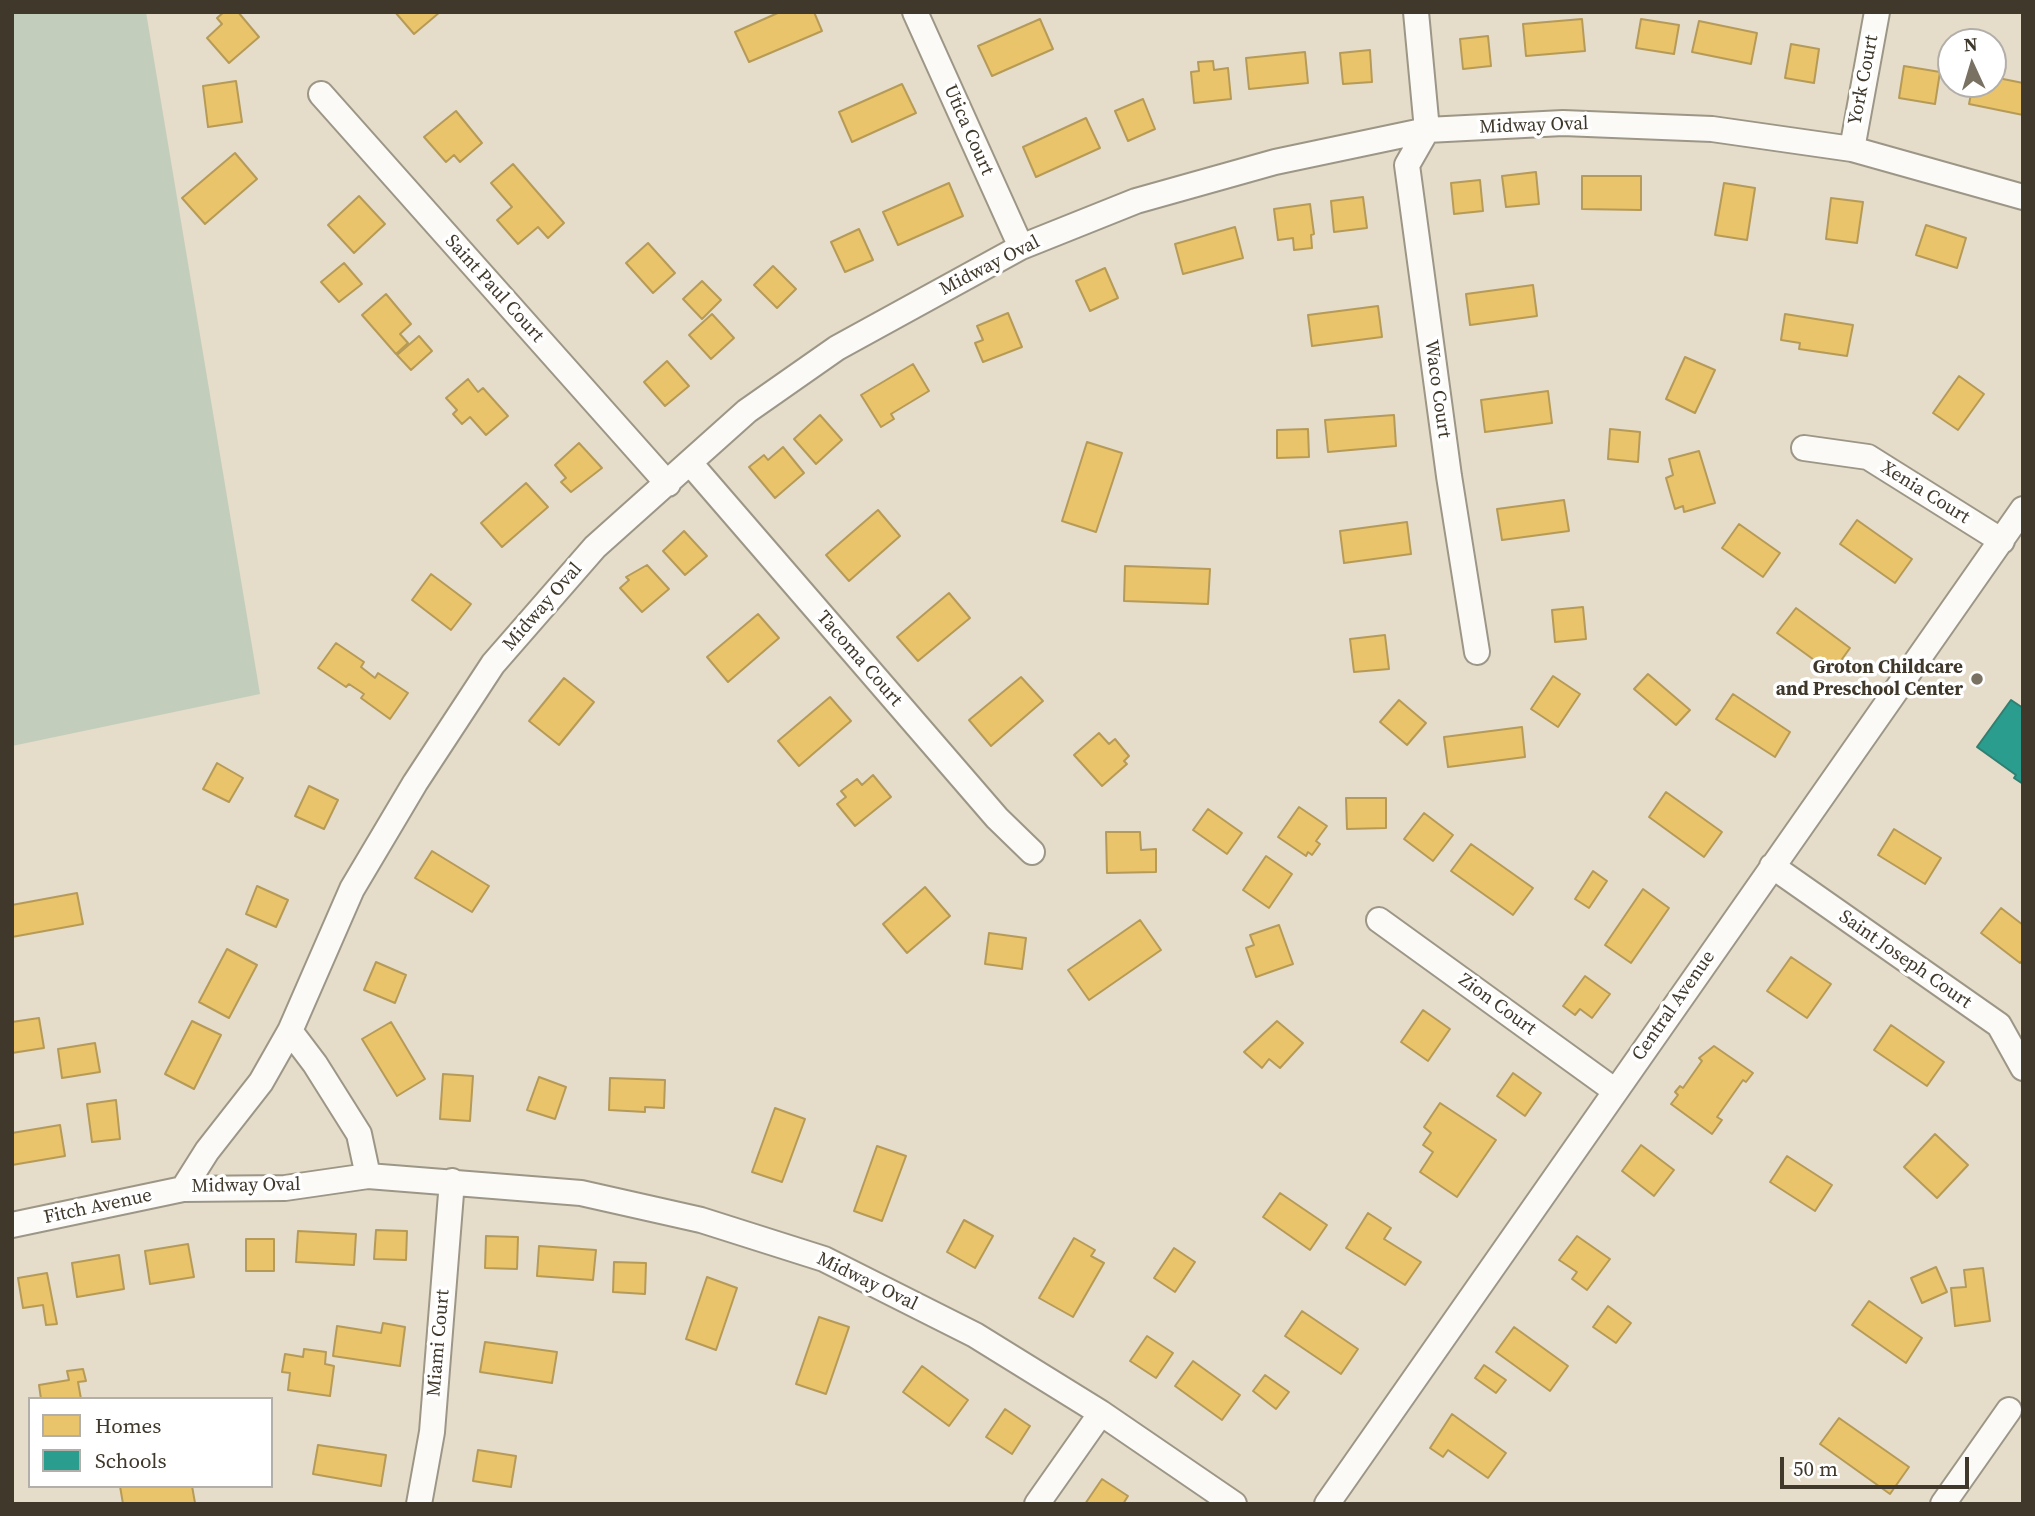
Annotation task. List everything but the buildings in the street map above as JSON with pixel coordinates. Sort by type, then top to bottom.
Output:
[{"type":"street","name":"Utica Court","points":[[915,12],[1021,247]]},
{"type":"street","points":[[1416,12],[1427,130]]},
{"type":"street","name":"York Court","points":[[1852,149],[1877,12]]},
{"type":"street","name":"Saint Paul Court","points":[[321,94],[668,484]]},
{"type":"street","name":"Midway Oval","points":[[183,1189],[207,1151],[261,1082],[290,1031],[352,889],[415,783],[493,664],[595,547],[747,411],[837,348],[1021,247],[1149,198],[1275,162],[1427,130],[1563,123],[1712,129],[1852,149],[2023,197]]},
{"type":"street","name":"Waco Court","points":[[1427,130],[1407,166],[1477,652]]},
{"type":"street","name":"Xenia Court","points":[[1804,448],[1868,457],[2002,541]]},
{"type":"street","name":"Tacoma Court","points":[[690,463],[997,818],[1032,852]]},
{"type":"street","name":"Central Avenue","points":[[1327,1504],[1614,1090],[2023,509]]},
{"type":"street","name":"Saint Joseph Court","points":[[1772,866],[1999,1026],[2023,1068]]},
{"type":"street","name":"Zion Court","points":[[1379,920],[1614,1090]]},
{"type":"street","points":[[290,1031],[315,1064],[359,1134],[368,1176]]},
{"type":"street","name":"Midway Oval","points":[[183,1189],[285,1188],[368,1176],[452,1181],[581,1193],[701,1220],[824,1259],[975,1335],[1101,1413],[1234,1504]]},
{"type":"street","name":"Miami Court","points":[[419,1504],[432,1433],[452,1181]]},
{"type":"street","name":"Fitch Avenue","points":[[12,1225],[183,1189]]},
{"type":"street","points":[[1943,1504],[2009,1410]]},
{"type":"street","points":[[1037,1504],[1101,1413]]},
{"type":"green space","points":[[12,12],[146,12],[260,694],[12,746]]},
{"type":"place","name":"Groton Childcare and Preschool Center","points":[[1977,679]]}]
